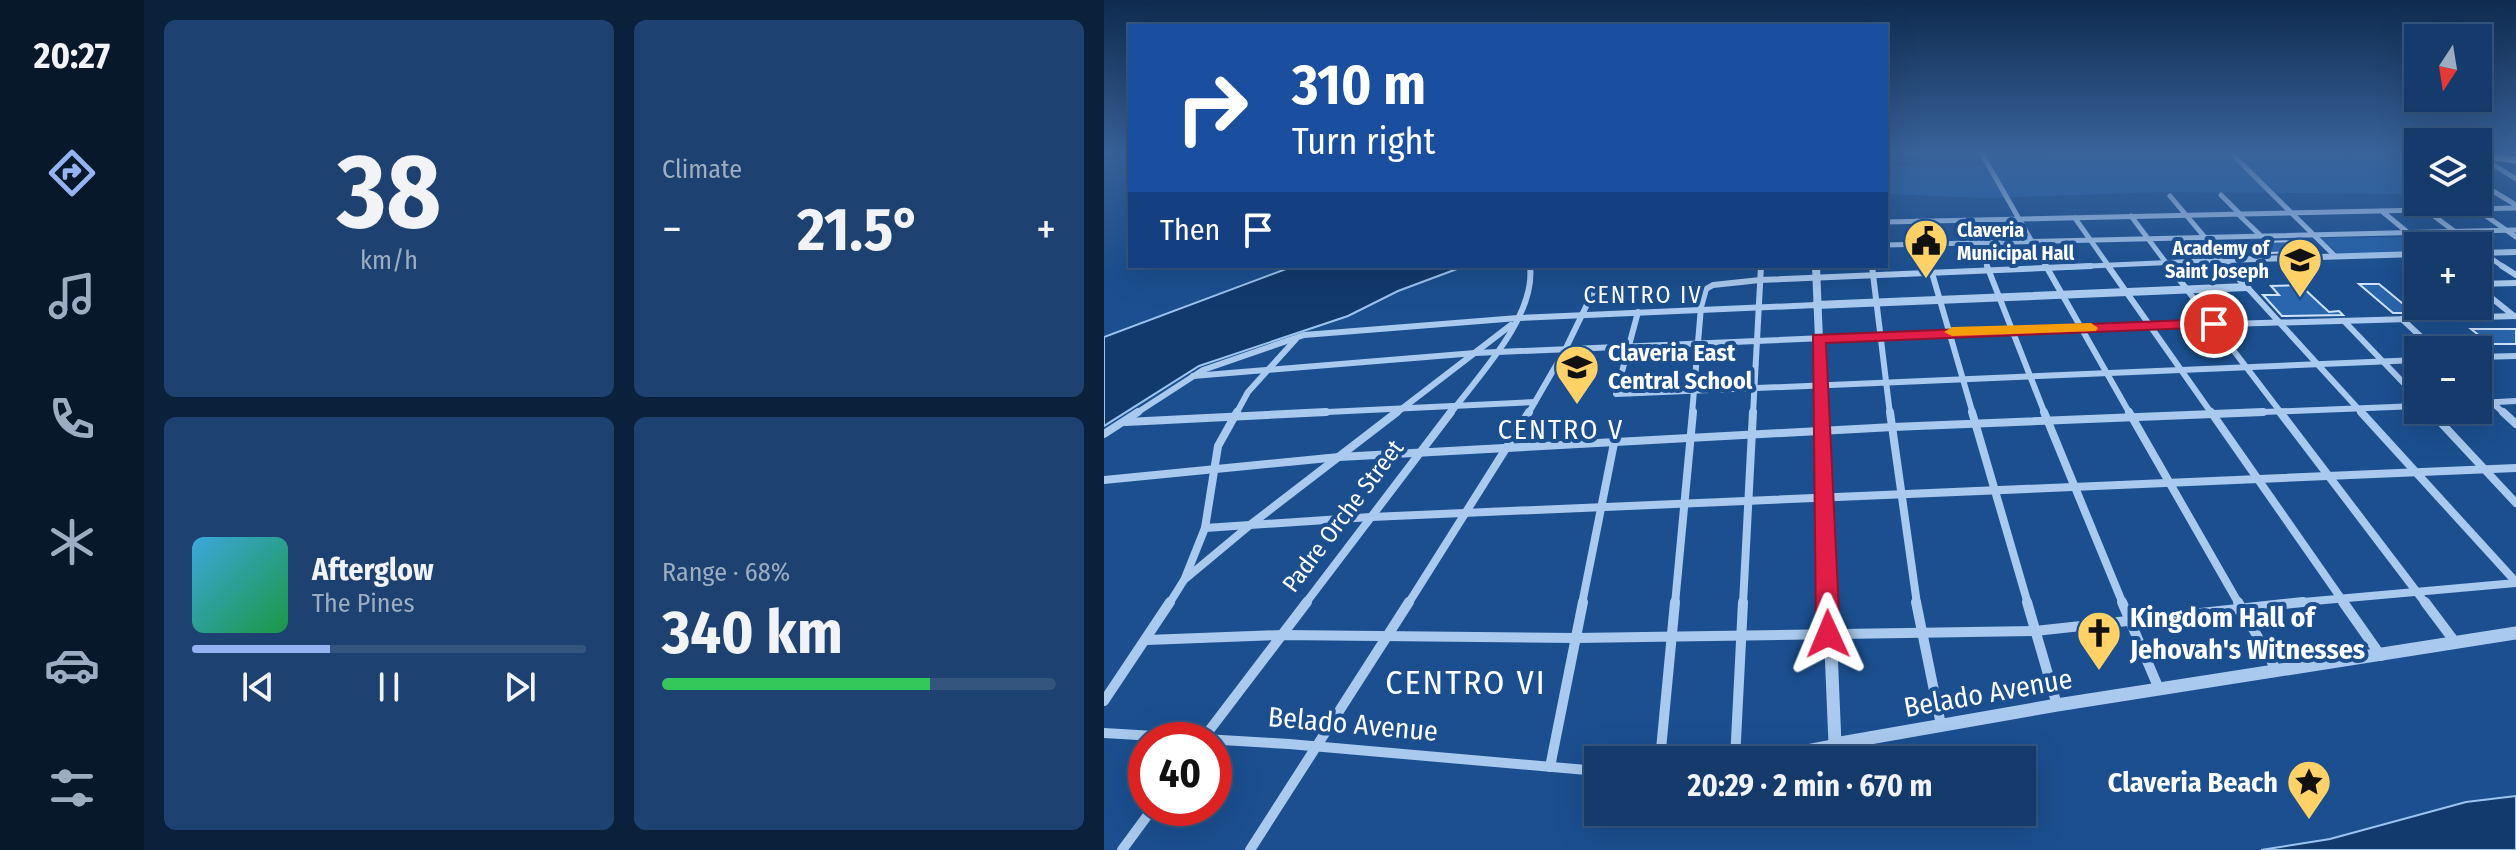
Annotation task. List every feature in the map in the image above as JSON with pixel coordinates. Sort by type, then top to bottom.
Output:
[{"type":"street","points":[[2005,194],[2278,673]]},
{"type":"street","points":[[2272,194],[2335,256]]},
{"type":"street","points":[[2496,194],[2516,206]]},
{"type":"street","points":[[2221,195],[2260,235]]},
{"type":"street","points":[[2170,196],[2247,287],[2516,583]]},
{"type":"street","points":[[2492,208],[2516,206]]},
{"type":"street","points":[[1888,222],[2404,210]]},
{"type":"street","points":[[2382,211],[2407,232],[2516,230]]},
{"type":"street","points":[[2131,216],[2456,644]]},
{"type":"street","points":[[2434,216],[2455,231]]},
{"type":"street","points":[[2486,216],[2516,237]]},
{"type":"street","points":[[2075,218],[2381,656]]},
{"type":"street","points":[[1969,220],[2127,620],[2160,691]]},
{"type":"street","points":[[1917,221],[2057,705]]},
{"type":"street","points":[[1888,245],[2404,232]]},
{"type":"street","points":[[2492,251],[2516,252]]},
{"type":"street","points":[[1661,746],[1701,295],[1710,285],[1988,269],[2404,254]]},
{"type":"street","points":[[2492,259],[2516,275]]},
{"type":"street","name":"Padre Orche Street","points":[[1215,722],[1496,353],[1517,319],[1532,285],[1530,268]]},
{"type":"street","points":[[1735,746],[1761,268]]},
{"type":"street","points":[[1816,268],[1826,499],[1828,634],[1835,744]]},
{"type":"street","points":[[1872,268],[1900,496],[1921,633],[1941,725]]},
{"type":"street","points":[[2492,285],[2516,283]]},
{"type":"street","points":[[1104,434],[1193,376],[1298,337],[1638,312],[2247,287]]},
{"type":"street","points":[[1250,850],[1507,450],[1565,350],[1594,290]]},
{"type":"street","points":[[2492,298],[2515,317]]},
{"type":"street","points":[[1638,312],[1616,394],[2404,360]]},
{"type":"street","points":[[1193,376],[1475,353],[1699,343],[1948,332],[2515,317]]},
{"type":"street","points":[[1184,580],[1250,525],[1517,319]]},
{"type":"street","points":[[2402,319],[2420,336]]},
{"type":"street","points":[[2344,321],[2404,384]]},
{"type":"street","points":[[1104,701],[1184,580],[1205,528],[1215,454],[1232,416],[1266,369],[1298,337]]},
{"type":"street","points":[[2492,356],[2516,356]]},
{"type":"street","points":[[2504,356],[2516,365]]},
{"type":"street","points":[[2492,402],[2516,401]]},
{"type":"street","points":[[1124,422],[1535,402]]},
{"type":"street","points":[[2492,402],[2516,424]]},
{"type":"street","points":[[1104,480],[1339,457],[1893,427],[2404,406]]},
{"type":"street","points":[[1550,767],[1618,423]]},
{"type":"street","points":[[2442,424],[2516,503]]},
{"type":"street","points":[[1205,528],[1371,517],[2516,468]]},
{"type":"street","points":[[1147,640],[1282,635],[1576,638],[2035,631],[2240,608],[2516,583]]},
{"type":"street","name":"Belado Avenue","points":[[1825,746],[2057,705],[2278,673],[2516,633]]},
{"type":"street","name":"Belado Avenue","points":[[1104,733],[1128,734]]},
{"type":"street","name":"Belado Avenue","points":[[1232,740],[1584,770]]},
{"type":"street","points":[[1122,850],[1140,826]]},
{"type":"shaded area","points":[[1888,194],[1888,194],[2112,194],[1986,198]]},
{"type":"shaded area","points":[[2404,237],[2404,252],[2338,254],[2319,238]]},
{"type":"shaded area","points":[[1289,268],[1460,268],[1398,291],[1348,316],[1199,366],[1104,426],[1104,337]]},
{"type":"shaded area","points":[[2516,796],[2516,850],[2261,850],[2330,839],[2466,802]]},
{"type":"building","points":[[2305,241],[2317,251],[2270,253],[2257,242]]},
{"type":"building","points":[[2359,284],[2379,284],[2404,305],[2404,313],[2393,313]]},
{"type":"building","name":"Academy of Saint Joseph","points":[[2300,285],[2329,312],[2339,311],[2343,315],[2282,316],[2263,295],[2279,295],[2271,286]]},
{"type":"building","points":[[2471,329],[2516,329],[2516,344],[2492,344],[2492,336],[2480,336]]},
{"type":"slow traffic","points":[[1952,332],[2091,328]]},
{"type":"place","name":"Claveria Municipal Hall","points":[[1926,280]]},
{"type":"place","name":"Academy of Saint Joseph","points":[[2300,299]]},
{"type":"place","name":"Claveria East Central School","points":[[1577,406]]},
{"type":"place","name":"Kingdom Hall of Jehovah's Witnesses","points":[[2099,672]]},
{"type":"place","name":"Claveria Beach","points":[[2309,821]]},
{"type":"district","name":"CENTRO IV","points":[[1643,295]]},
{"type":"district","name":"CENTRO V","points":[[1561,429]]},
{"type":"district","name":"CENTRO VI","points":[[1466,682]]},
{"type":"route","points":[[1828,634],[1826,499],[1818,338],[2214,324]]}]
